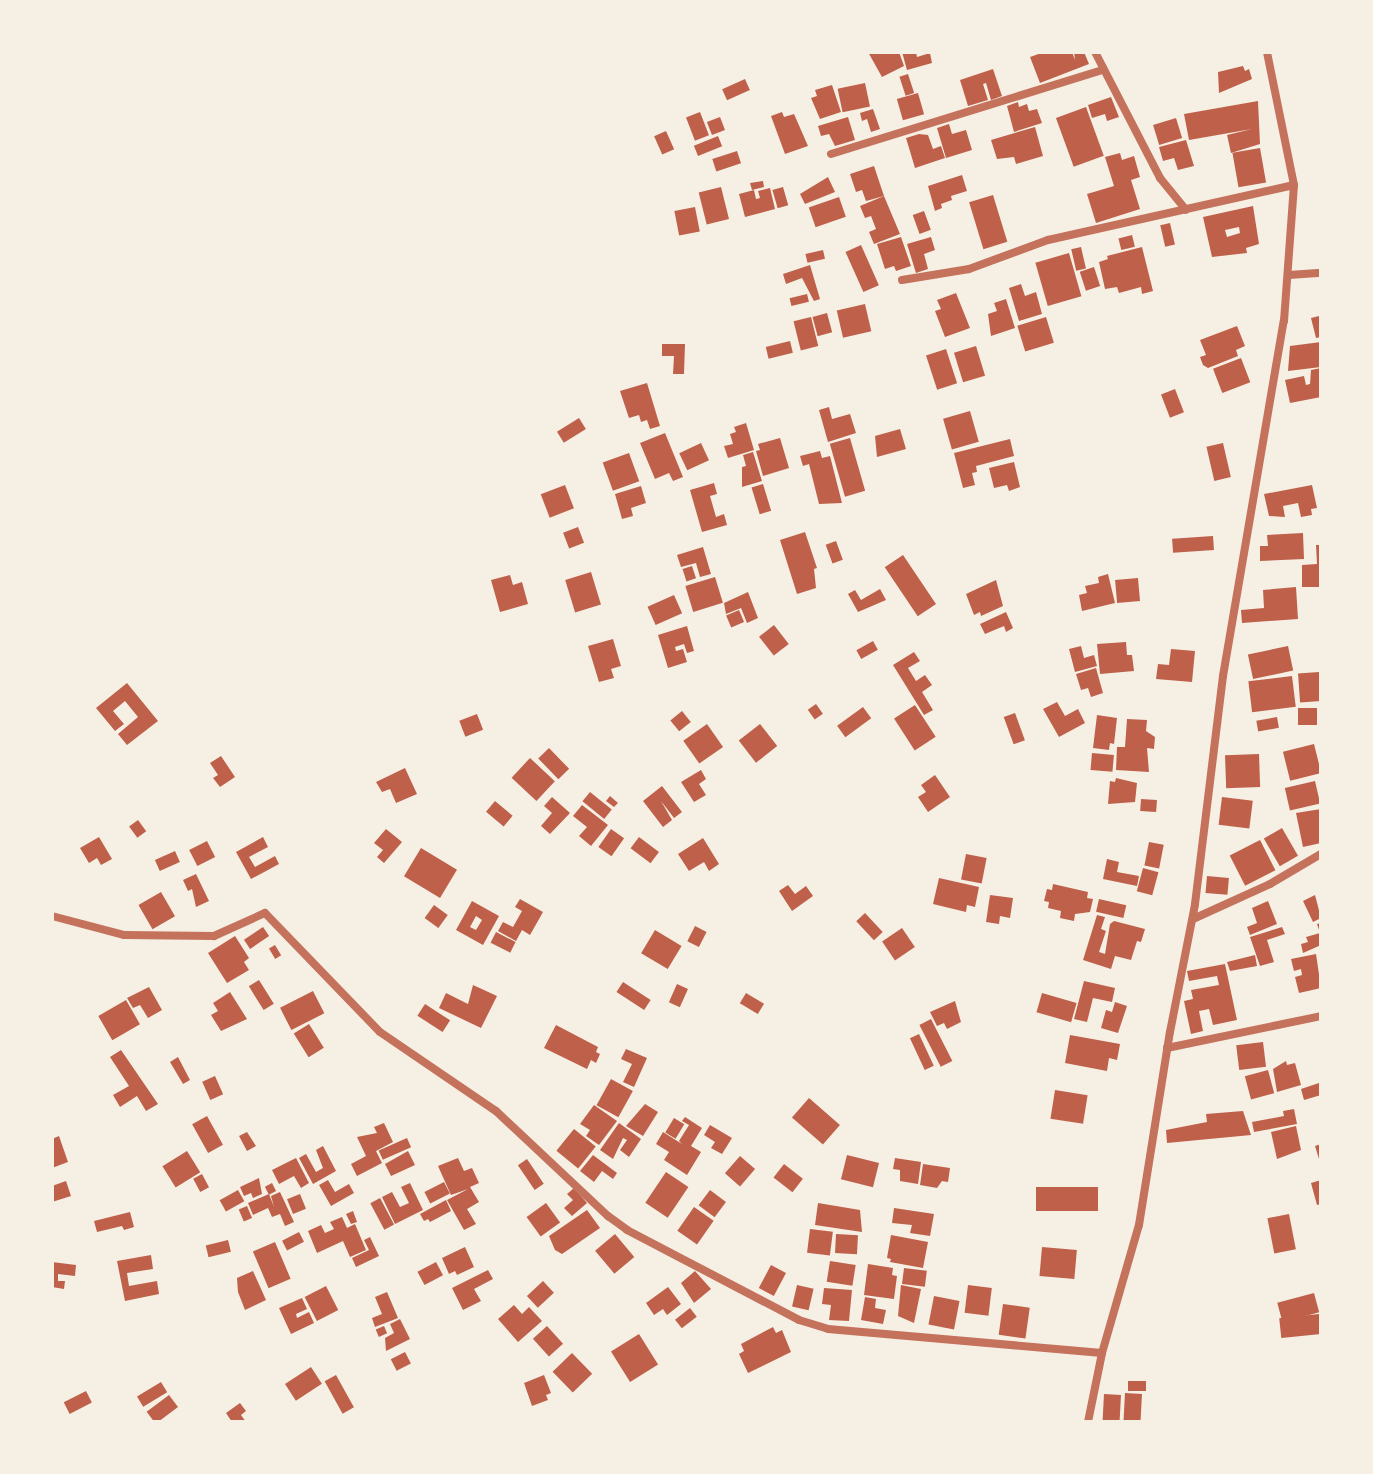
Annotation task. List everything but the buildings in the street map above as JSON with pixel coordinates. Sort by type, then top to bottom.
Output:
[{"type":"street","points":[[1095,52],[1160,178],[1186,210]]},
{"type":"street","points":[[1088,1422],[1102,1353],[1139,1225],[1167,1048],[1193,919],[1223,676],[1289,275],[1294,185],[1267,52]]},
{"type":"street","points":[[831,154],[1103,70]]},
{"type":"street","points":[[902,280],[969,269],[1048,240],[1294,185]]},
{"type":"street","points":[[1289,275],[1321,273]]},
{"type":"street","points":[[1193,919],[1270,884],[1321,854]]},
{"type":"street","points":[[52,916],[124,935],[214,936],[265,913],[380,1032],[496,1111],[608,1216],[627,1230],[799,1320],[828,1329],[1102,1353]]},
{"type":"street","points":[[1167,1048],[1321,1016]]}]
